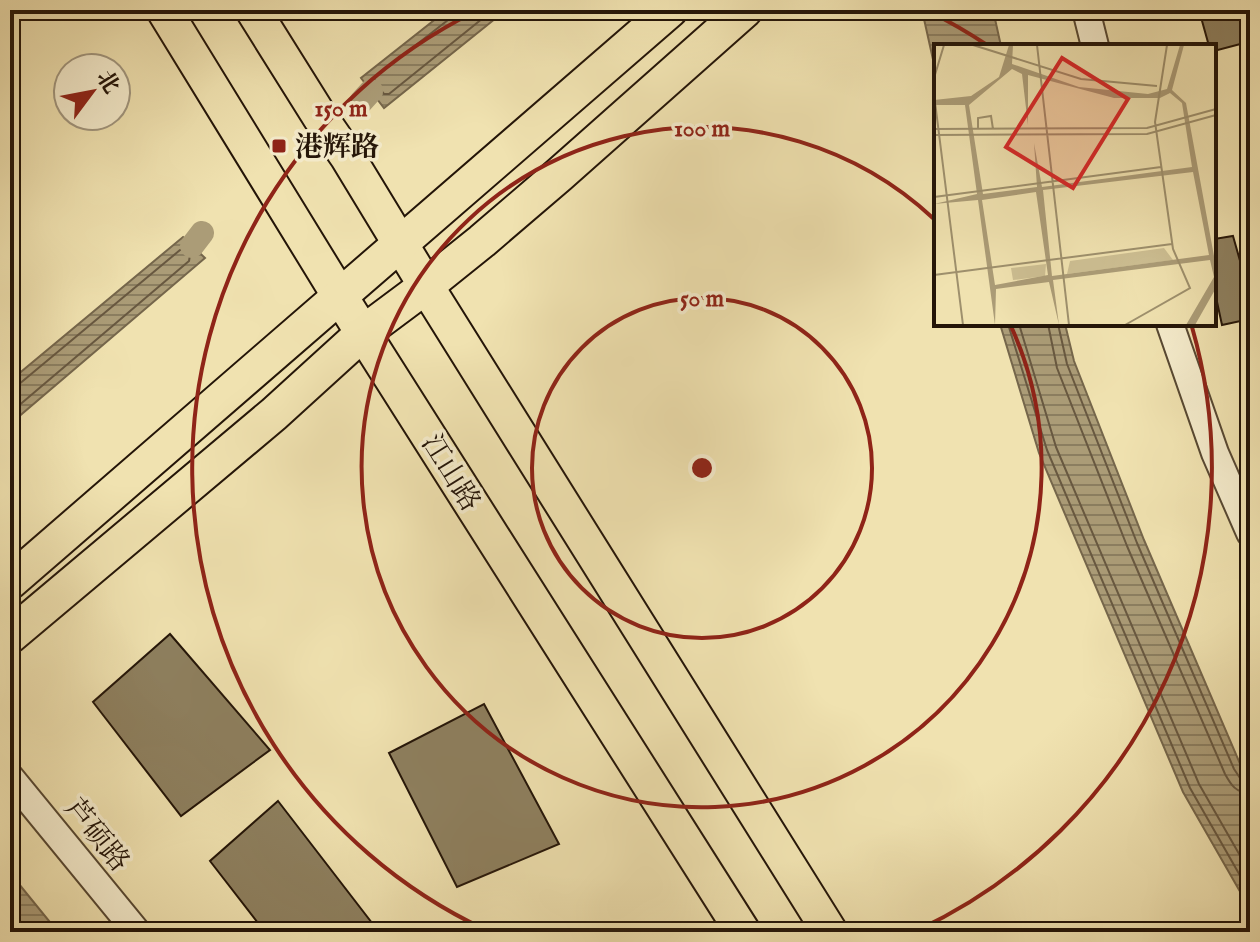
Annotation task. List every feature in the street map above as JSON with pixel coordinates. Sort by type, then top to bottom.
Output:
[{"type":"main road","name":"江山路","points":[[164,10],[339,295],[743,932]]},
{"type":"main road","points":[[253,10],[830,932]]},
{"type":"main road","points":[[10,582],[670,10]]},
{"type":"main road","points":[[10,636],[274,414],[363,333],[426,286],[559,175],[745,10]]},
{"type":"street","points":[[1086,10],[1094,44]]},
{"type":"street","points":[[1171,326],[1215,453],[1250,533]]},
{"type":"street","name":"芦硕路","points":[[10,777],[137,932]]},
{"type":"water","points":[[447,10],[506,10],[384,108],[361,78]]},
{"type":"water","points":[[922,10],[993,10],[1001,44],[934,44],[934,64]]},
{"type":"water","points":[[183,237],[205,258],[10,424],[10,381]]},
{"type":"water","points":[[1001,326],[1065,326],[1074,361],[1144,540],[1250,781],[1250,909],[1183,792],[1039,453]]},
{"type":"water","points":[[10,873],[58,932],[14,932],[10,927]]},
{"type":"building","points":[[1199,10],[1240,10],[1248,42],[1216,50],[1216,44],[1208,44]]},
{"type":"building","points":[[1233,236],[1250,296],[1250,319],[1222,325],[1216,297],[1216,239]]},
{"type":"building","points":[[170,634],[270,750],[181,816],[93,702]]},
{"type":"building","points":[[484,704],[559,844],[457,887],[389,753]]},
{"type":"building","points":[[278,801],[372,923],[359,932],[265,932],[210,861]]},
{"type":"waterway","points":[[361,102],[371,91]]},
{"type":"waterway","points":[[192,246],[202,233]]},
{"type":"place","name":"港辉路","points":[[279,146]]}]
